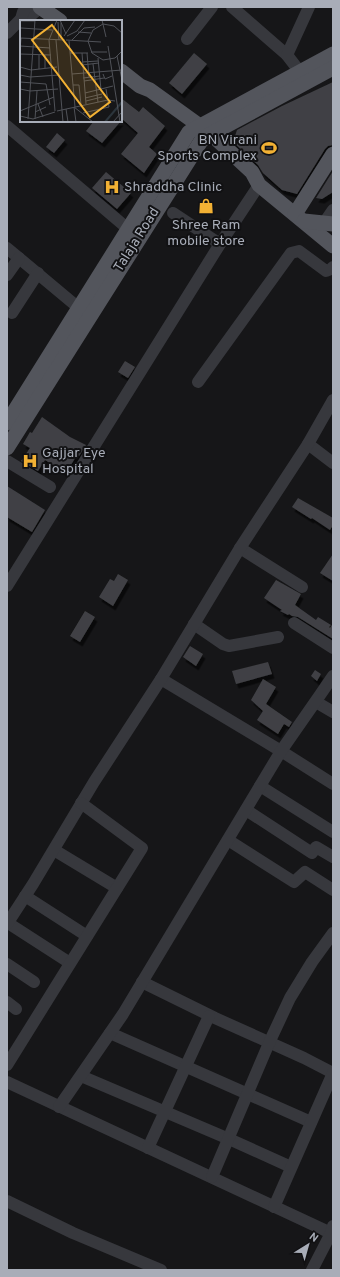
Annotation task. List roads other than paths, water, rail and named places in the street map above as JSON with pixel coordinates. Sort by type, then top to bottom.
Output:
[{"type":"main road","name":"Talaja Road","points":[[7,423],[84,312],[200,134],[300,72],[333,54]]},
{"type":"main road","name":"Talaja Road","points":[[200,134],[333,68]]},
{"type":"main road","points":[[122,72],[140,86],[144,94],[252,172],[258,183],[333,246]]},
{"type":"main road","points":[[300,218],[333,154]]},
{"type":"main road","points":[[300,218],[328,224]]},
{"type":"main road","name":"Talaja Road","points":[[7,448],[84,312]]},
{"type":"street","points":[[187,39],[212,7]]},
{"type":"street","points":[[232,7],[288,55],[300,72]]},
{"type":"street","points":[[288,55],[309,7]]},
{"type":"street","points":[[7,33],[21,19],[28,18],[45,11]]},
{"type":"street","points":[[7,126],[134,234]]},
{"type":"street","points":[[8,584],[258,183]]},
{"type":"street","points":[[328,224],[333,210]]},
{"type":"street","points":[[173,213],[220,244]]},
{"type":"street","points":[[7,248],[84,312]]},
{"type":"street","points":[[198,382],[291,253],[299,251],[326,271],[331,270],[333,267]]},
{"type":"street","points":[[7,275],[19,258]]},
{"type":"street","points":[[12,313],[38,273]]},
{"type":"street","points":[[70,964],[8,924],[81,803],[161,678],[240,548],[308,444],[333,400]]},
{"type":"street","points":[[308,444],[333,463]]},
{"type":"street","points":[[7,461],[50,487]]},
{"type":"street","points":[[240,548],[302,587]]},
{"type":"street","points":[[294,623],[333,648]]},
{"type":"street","points":[[194,624],[223,644],[229,646],[278,637]]},
{"type":"street","points":[[59,1107],[110,1033],[142,982],[280,751],[333,676]]},
{"type":"street","points":[[161,678],[333,784]]},
{"type":"street","points":[[316,702],[333,712]]},
{"type":"street","points":[[246,810],[312,853],[332,828],[260,786]]},
{"type":"street","points":[[7,1065],[142,848],[81,803]]},
{"type":"street","points":[[228,840],[294,882],[304,872],[333,890]]},
{"type":"street","points":[[317,847],[333,857]]},
{"type":"street","points":[[54,850],[117,888]]},
{"type":"street","points":[[25,896],[87,936]]},
{"type":"street","points":[[212,1177],[269,1043],[290,998],[312,962],[333,933]]},
{"type":"street","points":[[7,964],[34,982]]},
{"type":"street","points":[[142,982],[209,1016],[333,1073],[274,1207]]},
{"type":"street","points":[[148,1148],[209,1016]]},
{"type":"street","points":[[110,1033],[311,1122]]},
{"type":"street","points":[[81,1076],[165,1111],[291,1167]]},
{"type":"street","points":[[7,1082],[274,1207],[332,1231],[312,1270]]},
{"type":"street","points":[[7,1201],[73,1233],[161,1270]]},
{"type":"place","name":"BN Virani Sports Complex","points":[[269,148]]},
{"type":"place","name":"Shraddha Clinic","points":[[112,187]]},
{"type":"place","name":"Shree Ram mobile store","points":[[206,206]]},
{"type":"place","name":"Gajjar Eye Hospital","points":[[30,461]]}]
